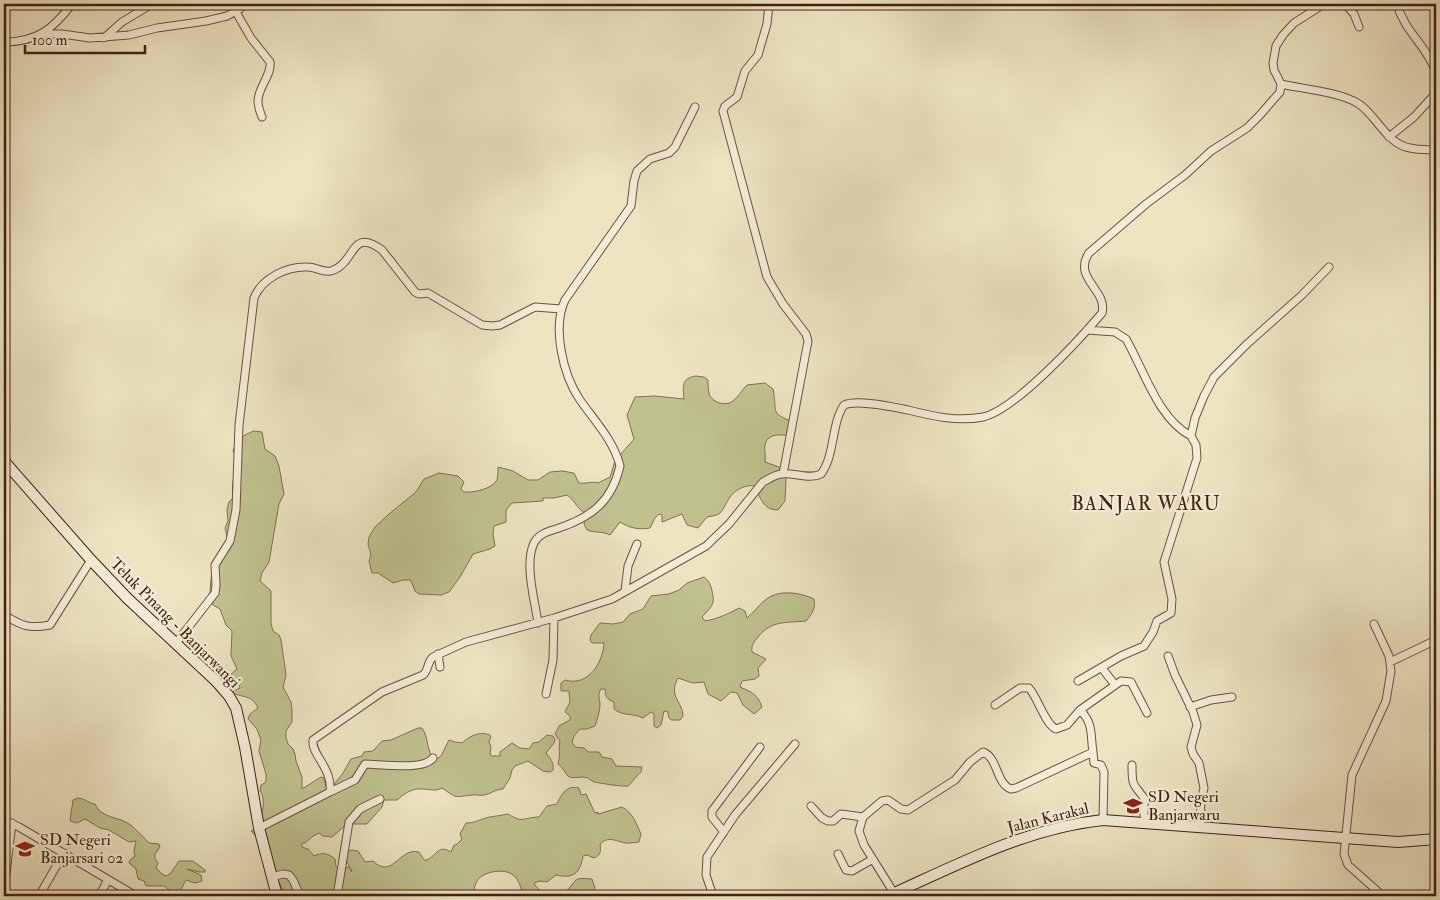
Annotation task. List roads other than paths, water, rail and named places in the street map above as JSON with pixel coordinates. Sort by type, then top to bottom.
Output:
[{"type":"main road","name":"Teluk Pinang - Banjarwangi","points":[[4,463],[127,598],[223,688],[236,708],[259,828],[277,896]]},
{"type":"main road","name":"Jalan Karakal","points":[[891,895],[978,854],[1015,840],[1080,822],[1102,820],[1398,842],[1436,839]]},
{"type":"street","points":[[43,34],[54,26],[72,4]]},
{"type":"street","points":[[104,38],[122,22],[152,4]]},
{"type":"street","points":[[4,42],[18,41],[43,34],[62,34],[90,38],[129,35],[157,28],[228,16],[236,12],[244,4]]},
{"type":"street","points":[[769,4],[767,24],[758,55],[744,72],[737,97],[725,106],[723,112],[767,277],[775,293],[808,337],[808,346],[783,474]]},
{"type":"street","points":[[330,792],[329,776],[313,746],[313,740],[382,692],[424,675],[427,672],[430,659],[438,654],[466,642],[554,618],[612,599],[706,546],[732,520],[763,482],[783,474],[813,476],[820,474],[825,466],[842,408],[846,404],[897,408],[942,418],[968,418],[988,415],[1005,406],[1038,380],[1102,313],[1100,297],[1087,279],[1085,272],[1084,262],[1089,254],[1211,151],[1247,128],[1280,92],[1281,84],[1273,64],[1283,35],[1294,23],[1324,4]]},
{"type":"street","points":[[1345,4],[1354,14],[1359,27]]},
{"type":"street","points":[[1397,4],[1399,14],[1404,23],[1428,55],[1436,72]]},
{"type":"street","points":[[236,12],[251,38],[270,62],[270,67],[259,94],[258,104],[262,117]]},
{"type":"street","points":[[1281,84],[1334,94],[1352,100],[1366,110],[1389,137],[1402,146],[1414,149],[1436,150]]},
{"type":"street","points":[[1389,137],[1414,117],[1436,93]]},
{"type":"street","points":[[538,622],[530,570],[530,556],[534,542],[543,534],[581,520],[603,504],[620,466],[614,451],[574,388],[560,346],[561,309],[565,300],[630,206],[634,181],[638,171],[650,160],[672,150],[695,107]]},
{"type":"street","points":[[176,643],[215,593],[214,565],[230,541],[232,534],[236,510],[240,425],[254,298],[263,283],[280,273],[292,269],[306,267],[326,271],[332,270],[341,266],[358,244],[365,242],[376,245],[382,250],[415,292],[420,294],[428,293],[482,325],[500,325],[535,307],[561,309]]},
{"type":"street","points":[[1191,436],[1195,418],[1214,377],[1247,344],[1302,295],[1329,267]]},
{"type":"street","points":[[1078,681],[1121,656],[1144,646],[1153,632],[1157,621],[1172,610],[1172,599],[1164,562],[1197,458],[1196,445],[1191,436],[1178,428],[1165,412],[1126,339],[1115,332],[1087,330]]},
{"type":"street","points":[[625,590],[628,566],[637,544]]},
{"type":"street","points":[[4,615],[27,627],[50,626],[91,560]]},
{"type":"street","points":[[546,694],[553,660],[554,618]]},
{"type":"street","points":[[1374,624],[1390,662],[1390,684],[1386,700],[1352,774],[1344,854],[1348,865],[1383,896]]},
{"type":"street","points":[[1390,662],[1436,640]]},
{"type":"street","points":[[438,654],[440,666]]},
{"type":"street","points":[[1168,656],[1197,727],[1191,751],[1199,763],[1204,788],[1201,800],[1200,828]]},
{"type":"street","points":[[1102,668],[1115,685]]},
{"type":"street","points":[[995,705],[1020,688],[1029,688],[1051,725],[1056,729],[1067,725],[1080,710],[1123,681],[1131,682],[1147,713]]},
{"type":"street","points":[[1190,707],[1211,700],[1232,697]]},
{"type":"street","points":[[1080,710],[1087,717],[1091,725],[1094,763],[1101,765],[1104,772],[1102,820]]},
{"type":"street","points":[[713,896],[706,875],[707,857],[735,815],[794,744]]},
{"type":"street","points":[[724,832],[712,817],[712,811],[760,747]]},
{"type":"street","points":[[891,895],[862,841],[859,831],[863,817],[886,799],[901,809],[908,810],[955,780],[970,762],[983,752],[990,757],[1007,787],[1013,789],[1093,752]]},
{"type":"street","points":[[259,828],[356,780],[365,764],[393,766],[426,764],[433,758]]},
{"type":"street","points":[[1132,765],[1133,784],[1143,797],[1143,815],[1151,821],[1151,824]]},
{"type":"street","points":[[337,896],[348,822],[360,809],[380,799]]},
{"type":"street","points":[[811,806],[828,821],[832,821],[841,814],[863,817]]},
{"type":"street","points":[[4,820],[136,896]]},
{"type":"street","points":[[4,890],[12,823]]},
{"type":"street","points":[[39,896],[64,853]]},
{"type":"street","points":[[838,854],[848,872],[852,872],[872,859]]},
{"type":"street","points":[[271,877],[283,874],[289,875],[300,896]]},
{"type":"street","points":[[99,896],[108,880]]},
{"type":"place","name":"SD Negeri Banjarwaru","points":[[1133,806]]},
{"type":"place","name":"SD Negeri Banjarsari 02","points":[[25,849]]},
{"type":"district","name":"BANJAR WARU","points":[[1146,504]]}]
